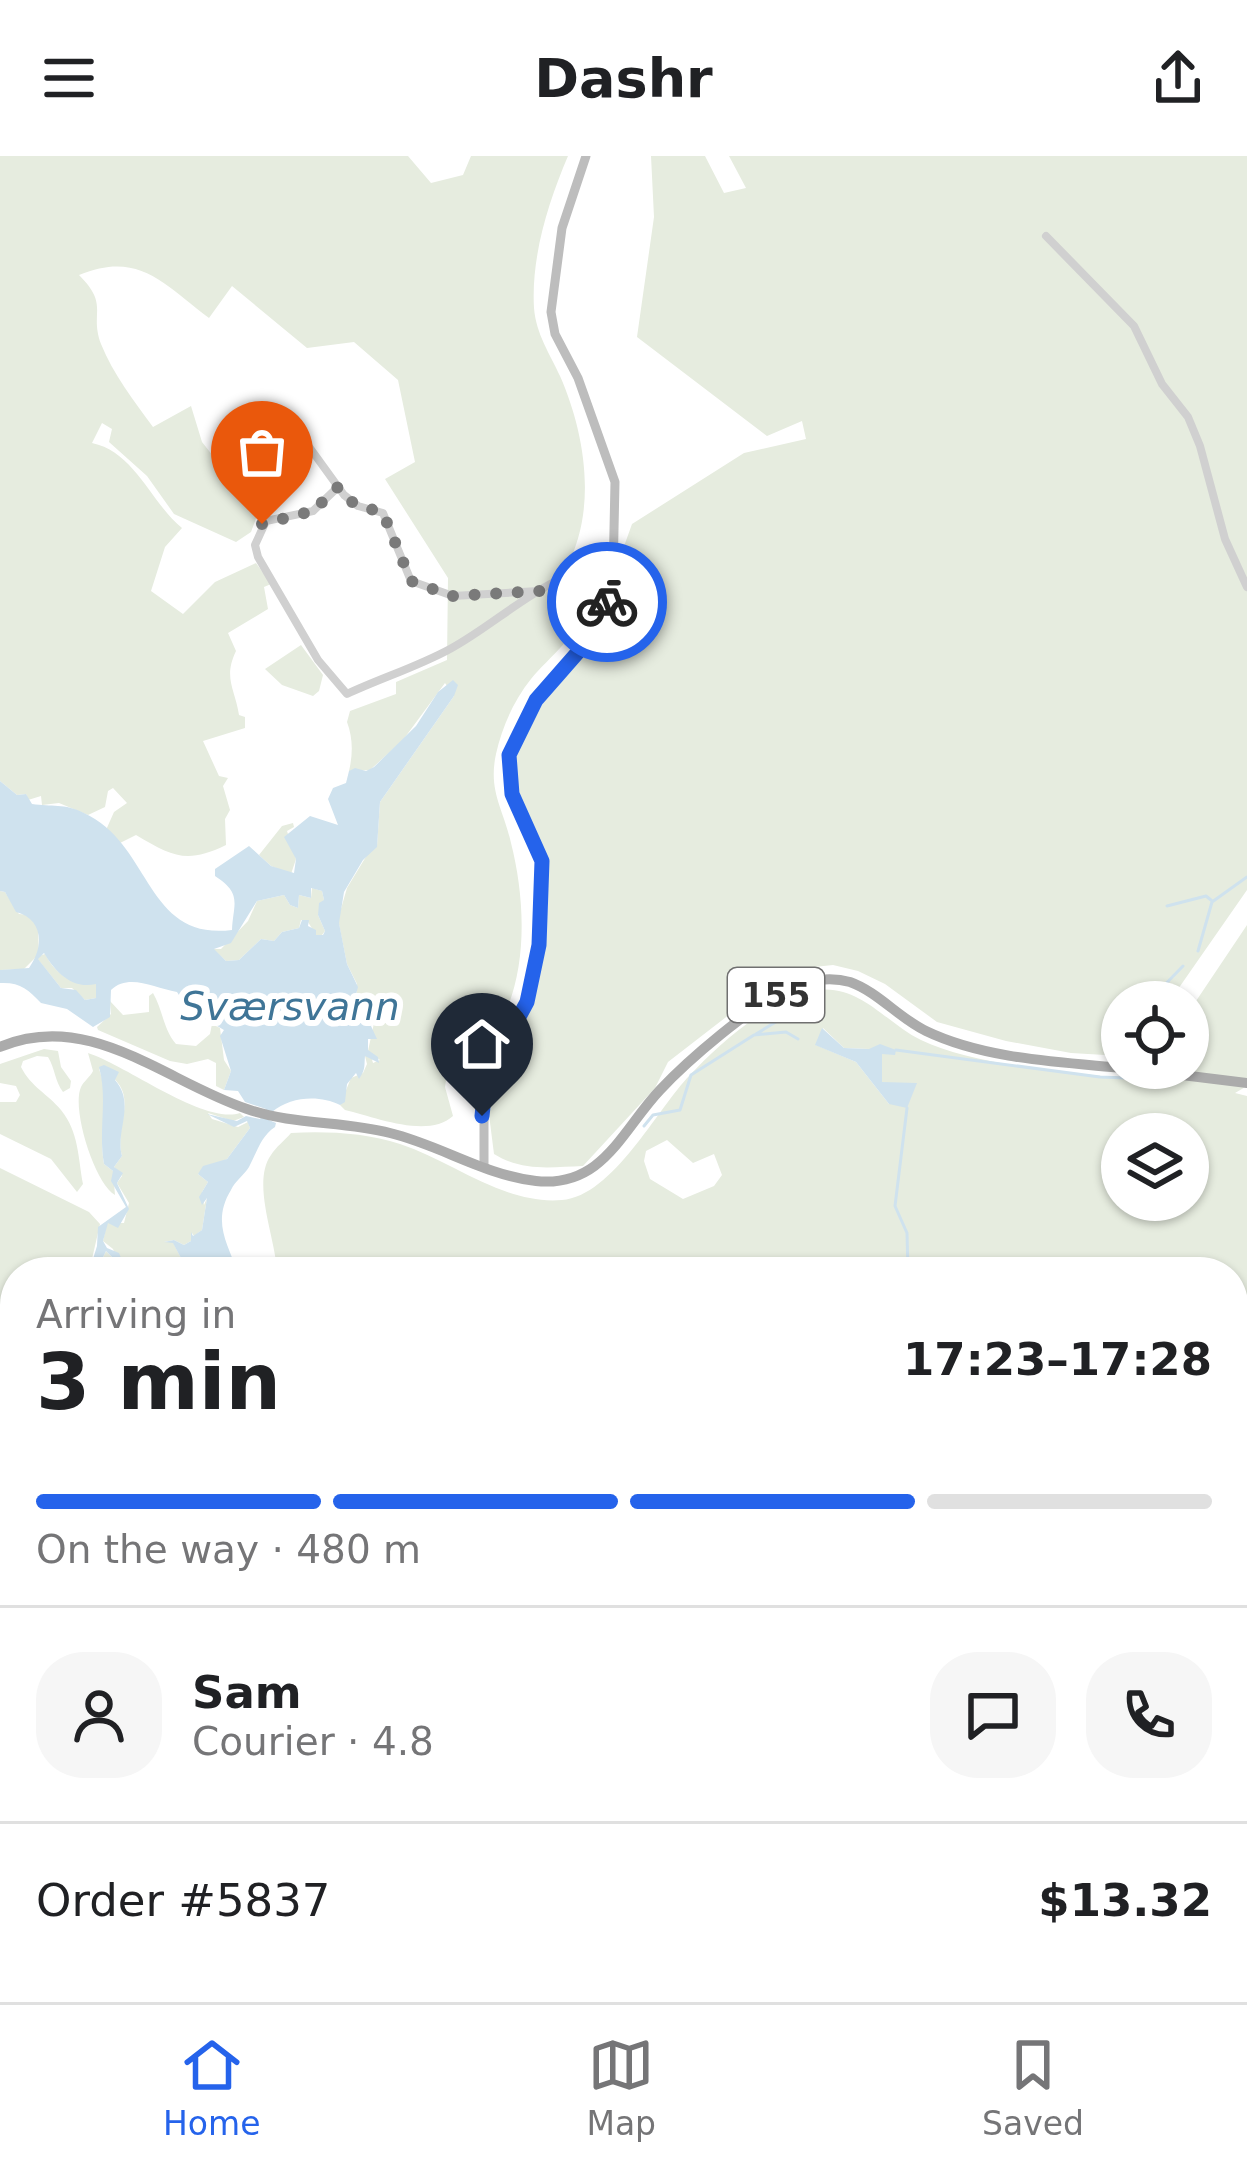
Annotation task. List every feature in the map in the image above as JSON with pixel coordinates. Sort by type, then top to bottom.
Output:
[{"type":"main road","points":[[484,1167],[483,1092],[492,1063],[527,1002],[539,945],[542,861],[512,794],[509,755],[541,692],[596,627],[610,593],[614,565],[615,482],[550,313],[562,228],[586,156]]},
{"type":"main road","name":"155","points":[[0,1047],[42,1036],[95,1041],[223,1100],[268,1115],[378,1130],[541,1182],[570,1179],[592,1170],[615,1150],[655,1095],[684,1067],[778,994],[820,980],[853,983],[904,1019],[946,1039],[1006,1053],[1101,1065]]},
{"type":"main road","name":"155","points":[[1209,1073],[1228,1074],[1247,1083]]},
{"type":"street","points":[[1046,236],[1134,326],[1162,384],[1188,417],[1226,539],[1247,587]]},
{"type":"street","points":[[286,415],[354,504],[383,513],[411,581],[452,596],[540,591]]},
{"type":"street","points":[[338,487],[322,506],[306,514],[266,521],[255,545],[318,660],[347,694],[445,652],[577,571],[614,565]]},
{"type":"shaded area","points":[[0,156],[408,156],[431,183],[463,175],[471,156],[568,156],[542,230],[534,308],[540,335],[569,398],[581,446],[585,494],[568,564],[583,588],[585,605],[571,636],[519,696],[499,744],[495,789],[520,894],[517,975],[499,1025],[484,1047],[447,1074],[445,1087],[453,1116],[442,1123],[401,1124],[340,1105],[351,1078],[363,1073],[365,1056],[371,1056],[373,1063],[380,1060],[368,1051],[374,1023],[356,1000],[357,984],[347,964],[338,919],[347,888],[377,846],[380,802],[454,696],[445,683],[403,740],[370,770],[349,771],[350,711],[396,694],[396,682],[447,660],[448,578],[385,479],[415,462],[398,380],[354,342],[307,348],[232,286],[209,318],[164,283],[135,269],[118,266],[79,275],[94,294],[98,333],[106,355],[153,427],[191,406],[202,442],[258,513],[251,532],[236,542],[174,514],[147,476],[109,442],[112,429],[102,423],[92,443],[107,448],[131,467],[182,528],[165,547],[151,591],[183,614],[215,582],[256,563],[271,584],[264,587],[268,609],[228,633],[236,651],[231,683],[245,728],[203,741],[219,776],[228,778],[223,786],[230,810],[225,819],[226,845],[190,856],[170,853],[136,835],[120,843],[106,830],[114,812],[127,803],[113,788],[105,807],[88,815],[59,803],[42,805],[41,796],[28,800],[26,794],[17,795],[0,781]]},
{"type":"shaded area","points":[[651,156],[705,156],[724,193],[746,188],[729,156],[1247,156],[1247,890],[1184,981],[1101,981],[1101,1055],[1006,1041],[937,1022],[885,984],[858,971],[833,965],[805,968],[774,980],[668,1062],[655,1088],[583,1166],[526,1166],[494,1154],[487,1099],[497,1063],[521,1028],[537,989],[548,904],[546,860],[514,784],[513,763],[521,738],[545,699],[586,655],[606,624],[632,524],[744,453],[806,439],[802,421],[767,436],[637,337],[654,217]]},
{"type":"shaded area","points":[[301,645],[323,675],[313,696],[282,685],[265,669]]},
{"type":"shaded area","points":[[293,823],[287,831],[296,859],[291,874],[259,855],[282,826]]},
{"type":"shaded area","points":[[312,888],[322,891],[324,900],[318,915],[325,931],[322,935],[301,920],[299,928],[282,932],[274,941],[261,939],[239,960],[226,961],[213,949],[221,949],[248,921],[257,901],[284,895],[298,908],[299,895],[311,898]]},
{"type":"shaded area","points":[[0,891],[19,914],[30,915],[38,927],[39,956],[45,954],[71,980],[96,984],[96,998],[85,1000],[72,988],[61,988],[36,957],[24,969],[0,970]]},
{"type":"shaded area","points":[[1247,925],[1247,1086],[1235,1093],[1247,1096],[1247,1257],[276,1257],[263,1180],[271,1155],[291,1133],[387,1140],[519,1196],[562,1200],[581,1195],[616,1168],[690,1075],[732,1036],[800,994],[817,990],[846,993],[921,1040],[971,1057],[1101,1076],[1101,1089],[1209,1089],[1209,982]],"holes":[[[823,1028],[844,1048],[896,1050],[882,1054],[882,1082],[891,1084],[889,1104],[856,1062],[816,1045]],[[667,1140],[693,1163],[714,1154],[722,1175],[714,1186],[683,1199],[650,1179],[644,1161],[646,1151]]]},
{"type":"shaded area","points":[[153,993],[176,1044],[196,1046],[210,1034],[212,1024],[220,1028],[224,1060],[231,1071],[224,1090],[216,1086],[216,1063],[208,1059],[187,1064],[170,1061],[98,1030],[111,1014],[110,1001],[123,1015],[149,1012]]},
{"type":"shaded area","points":[[44,1049],[58,1051],[70,1088],[63,1092],[48,1057],[23,1061],[21,1067],[71,1127],[83,1184],[77,1192],[51,1159],[0,1134],[0,1102],[16,1102],[20,1095],[16,1086],[0,1083],[0,1064]]},
{"type":"shaded area","points":[[88,1053],[186,1102],[244,1117],[233,1121],[208,1113],[212,1119],[238,1127],[248,1122],[250,1128],[227,1159],[198,1174],[208,1182],[202,1192],[204,1205],[207,1198],[202,1230],[192,1233],[191,1241],[184,1245],[174,1240],[164,1242],[173,1242],[180,1257],[116,1257],[103,1241],[107,1223],[124,1223],[129,1203],[117,1183],[122,1176],[114,1167],[122,1156],[124,1097],[113,1078],[99,1069],[104,1092],[104,1164],[113,1171],[115,1195],[100,1177],[79,1112],[81,1087],[93,1071]]},
{"type":"shaded area","points":[[0,1168],[89,1212],[100,1224],[92,1257],[0,1257]]},
{"type":"water","name":"Sværsvann","points":[[453,680],[458,685],[454,696],[380,802],[377,847],[363,860],[344,892],[339,923],[347,964],[358,987],[355,998],[374,1022],[371,1026],[377,1039],[368,1039],[368,1050],[379,1063],[365,1056],[361,1076],[359,1079],[356,1073],[347,1084],[345,1102],[340,1105],[306,1099],[272,1112],[269,1120],[275,1127],[225,1201],[223,1232],[232,1257],[180,1257],[173,1243],[164,1242],[174,1240],[184,1245],[191,1241],[191,1232],[193,1236],[202,1230],[207,1198],[202,1205],[199,1197],[208,1182],[198,1174],[203,1166],[227,1159],[250,1128],[247,1121],[234,1127],[207,1114],[237,1121],[246,1116],[260,1119],[266,1109],[245,1102],[238,1091],[224,1090],[231,1071],[220,1036],[224,1030],[188,1009],[177,992],[134,982],[118,985],[111,990],[110,1017],[93,1027],[67,1009],[41,1003],[23,987],[0,983],[0,970],[29,968],[39,941],[36,926],[16,912],[0,891],[0,781],[17,795],[26,794],[32,804],[77,810],[106,827],[165,906],[182,921],[203,929],[232,930],[233,894],[215,876],[215,869],[249,846],[271,866],[294,873],[296,859],[284,837],[310,816],[338,825],[328,799],[333,788],[346,783],[349,771],[374,767],[416,726],[438,692]],"holes":[[[311,888],[322,891],[318,915],[323,935],[316,935],[309,920],[302,920],[299,928],[282,932],[274,941],[261,939],[239,960],[226,961],[214,949],[231,943],[257,901],[284,895],[298,908],[299,895],[311,898]],[[44,953],[58,972],[79,984],[96,984],[96,998],[85,1000],[76,990],[61,988],[38,959]]]},
{"type":"water","points":[[822,1028],[844,1048],[869,1049],[880,1044],[896,1050],[895,1055],[882,1054],[882,1082],[917,1083],[907,1108],[889,1104],[856,1062],[815,1045]]},
{"type":"water","points":[[99,1067],[119,1072],[115,1080],[124,1098],[122,1156],[114,1167],[123,1173],[117,1183],[129,1209],[118,1228],[108,1223],[103,1241],[121,1257],[106,1251],[103,1257],[94,1257],[98,1227],[126,1207],[111,1181],[113,1171],[104,1164]]},
{"type":"waterway","points":[[1198,951],[1212,902],[1247,877]]},
{"type":"waterway","points":[[1167,906],[1206,896],[1211,900]]},
{"type":"waterway","points":[[1168,981],[1183,966]]},
{"type":"waterway","points":[[756,1034],[807,1003],[822,1005]]},
{"type":"waterway","points":[[644,1126],[653,1115],[680,1110],[691,1075],[754,1035],[786,1032],[798,1039]]},
{"type":"waterway","points":[[896,1050],[1101,1077]]},
{"type":"waterway","points":[[907,1108],[895,1206],[907,1233],[908,1257]]},
{"type":"way so far","points":[[262,524],[313,511],[338,487],[354,504],[383,513],[400,547],[406,574],[418,585],[452,596],[540,591],[577,571],[614,565],[607,602]]},
{"type":"route","points":[[482,1116],[486,1078],[527,1002],[539,945],[542,861],[512,794],[509,755],[536,700],[586,643],[607,602]]}]
